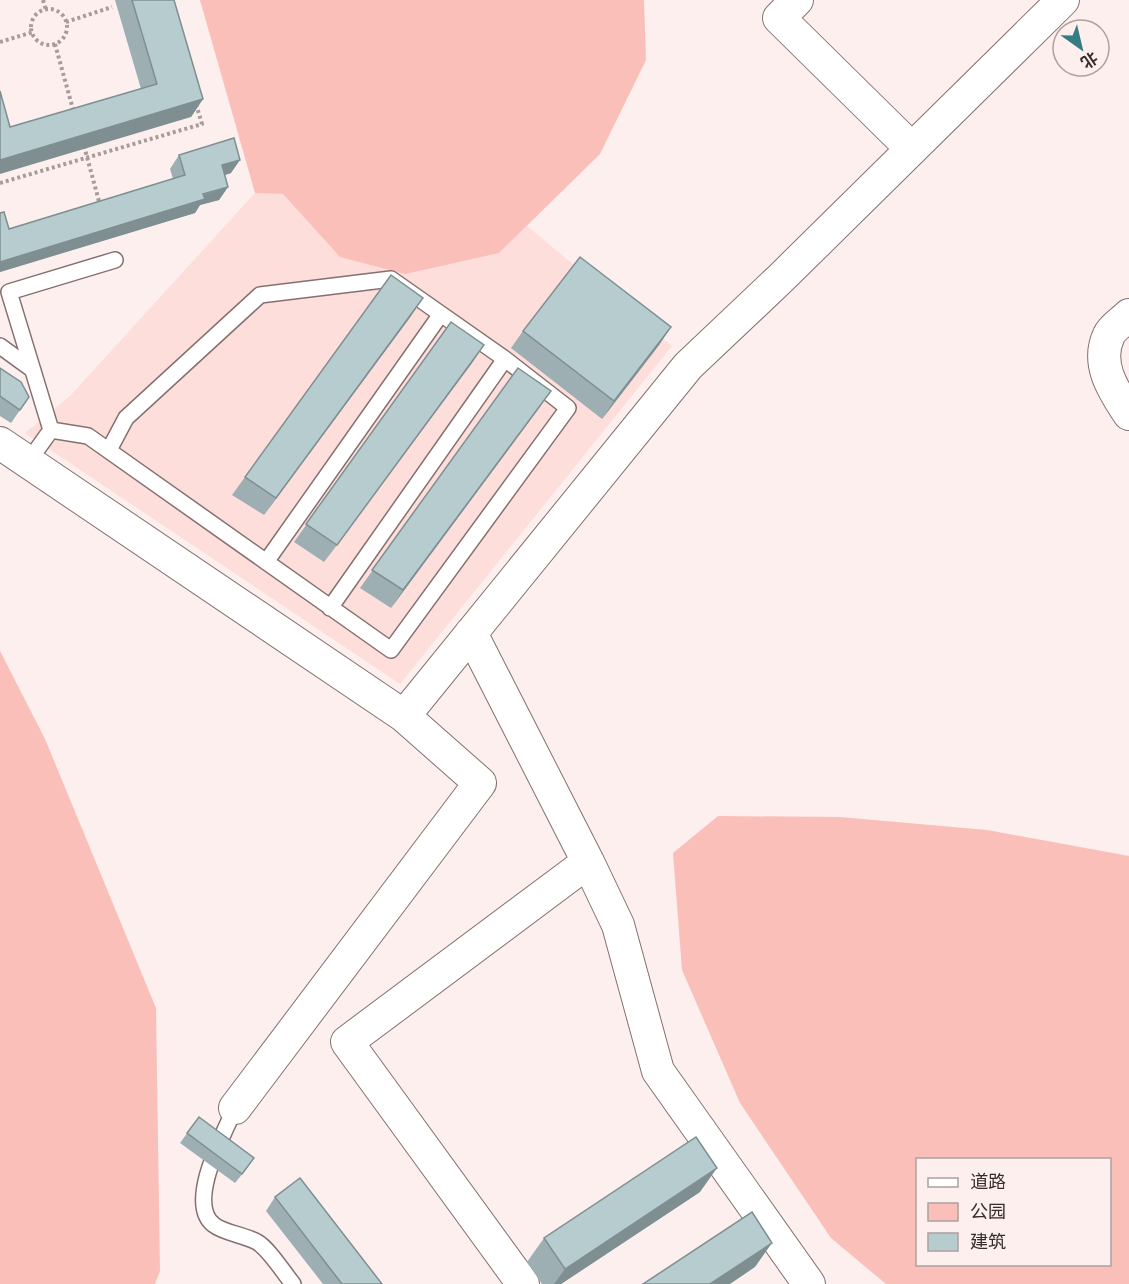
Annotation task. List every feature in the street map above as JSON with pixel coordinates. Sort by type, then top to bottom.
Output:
[{"type":"street","points":[[797,0],[778,18],[912,149]]},
{"type":"street","points":[[404,716],[688,366],[781,278],[1063,0]]},
{"type":"street","points":[[1129,315],[1109,334],[1104,358],[1109,382],[1129,414]]},
{"type":"street","points":[[0,443],[404,716],[480,783],[235,1108]]},
{"type":"street","points":[[471,633],[618,925],[658,1071],[809,1284]]},
{"type":"street","points":[[523,1284],[347,1042],[588,862]]},
{"type":"lane","points":[[51,430],[9,292],[115,260]]},
{"type":"lane","points":[[51,430],[88,436],[391,650],[568,408],[505,359],[391,279],[260,296],[126,418],[109,450]]},
{"type":"lane","points":[[266,562],[441,314]]},
{"type":"lane","points":[[0,346],[33,370]]},
{"type":"lane","points":[[330,608],[505,359]]},
{"type":"lane","points":[[28,462],[51,430]]},
{"type":"lane","points":[[235,1108],[206,1176],[203,1198],[206,1212],[213,1225],[259,1243],[293,1284]]},
{"type":"path","points":[[42,0],[46,10]]},
{"type":"path","points":[[66,22],[112,7]]},
{"type":"path","points":[[46,10],[59,13],[66,22],[66,34],[55,44],[41,43],[36,40],[33,32],[34,18],[46,10]]},
{"type":"path","points":[[0,42],[33,32]]},
{"type":"path","points":[[55,44],[77,123]]},
{"type":"path","points":[[0,183],[202,124],[195,101]]},
{"type":"path","points":[[81,135],[103,214]]},
{"type":"shaded area","points":[[255,193],[283,194],[340,257],[499,253],[527,226],[672,346],[400,684],[25,433],[70,396]]},
{"type":"green space","points":[[200,0],[644,0],[646,60],[600,154],[499,253],[405,274],[340,257],[283,194],[255,193]]},
{"type":"green space","points":[[0,651],[45,739],[156,1008],[160,1271],[155,1284],[0,1284]]},
{"type":"green space","points":[[718,816],[840,817],[987,830],[1129,856],[1129,1284],[886,1284],[831,1238],[740,1103],[682,970],[673,853]]},
{"type":"building","points":[[132,0],[174,0],[203,99],[0,160],[0,91],[10,127],[157,84]]},
{"type":"building","points":[[234,138],[240,160],[222,165],[228,187],[203,194],[205,199],[0,262],[0,213],[4,212],[9,229],[185,175],[179,155]]},
{"type":"building","points":[[580,257],[671,327],[614,401],[523,331]]},
{"type":"building","points":[[391,275],[423,298],[276,498],[245,477]]},
{"type":"building","points":[[451,322],[484,345],[337,545],[306,524]]},
{"type":"building","points":[[0,368],[21,382],[29,397],[20,410],[0,396]]},
{"type":"building","points":[[518,368],[551,391],[403,590],[372,570]]},
{"type":"building","points":[[199,1117],[254,1158],[242,1174],[187,1133]]},
{"type":"building","points":[[696,1137],[717,1168],[565,1269],[544,1238]]},
{"type":"building","points":[[300,1178],[382,1284],[342,1284],[275,1197]]},
{"type":"building","points":[[752,1212],[772,1243],[710,1284],[643,1284]]}]
